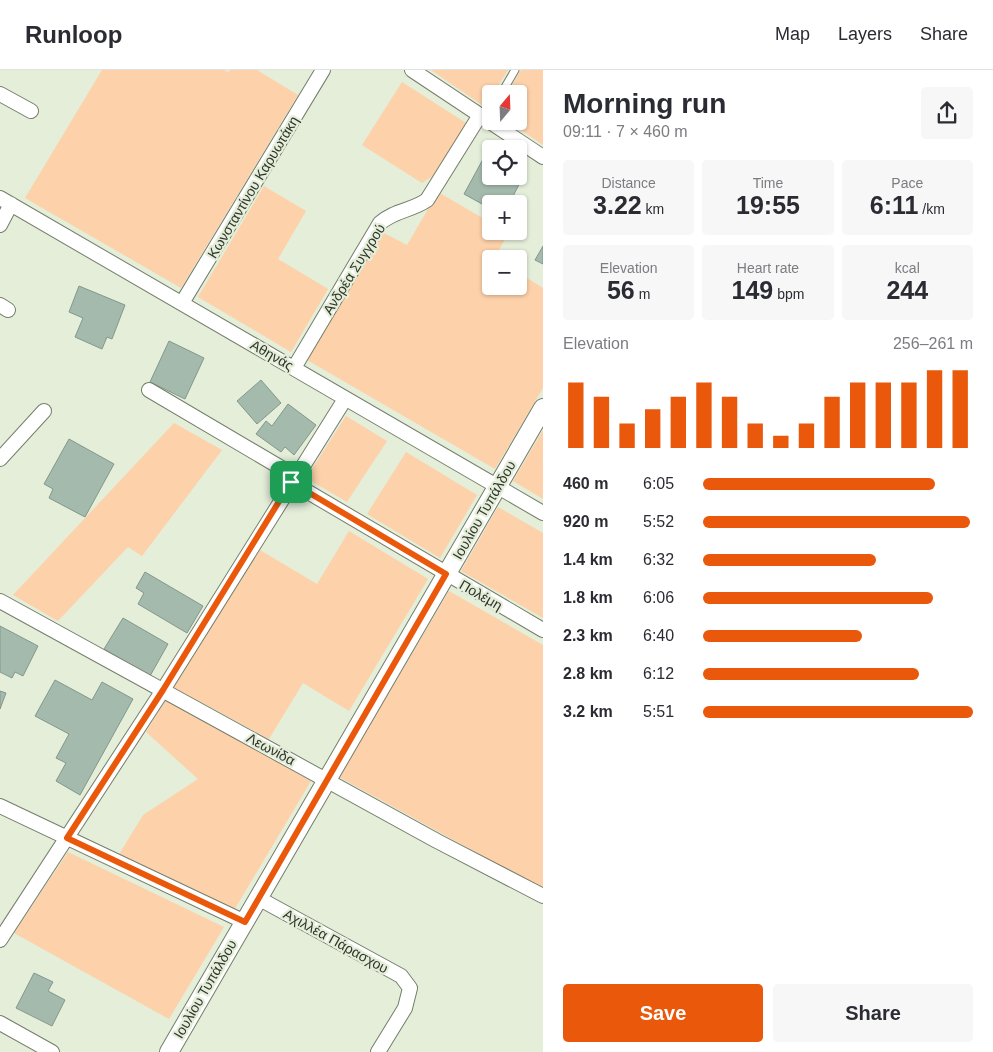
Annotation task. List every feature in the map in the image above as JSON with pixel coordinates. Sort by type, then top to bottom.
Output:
[{"type":"street","name":"Κωνσταντίνου Καρυωτάκη","points":[[182,303],[323,70]]},
{"type":"street","points":[[412,70],[482,113]]},
{"type":"street","points":[[0,94],[31,111]]},
{"type":"street","name":"Ανδρέα Συγγρού","points":[[294,368],[380,223],[391,214],[417,206],[426,200],[482,121]]},
{"type":"street","points":[[506,130],[543,157]]},
{"type":"street","name":"Αθηνάς","points":[[6,201],[543,513]]},
{"type":"street","points":[[0,225],[6,201]]},
{"type":"street","name":"Πολέμη","points":[[149,390],[446,574],[543,630]]},
{"type":"street","points":[[0,940],[163,690],[293,479],[345,399]]},
{"type":"street","name":"Ιουλίου Τυπάλδου","points":[[169,1052],[543,408]]},
{"type":"street","points":[[0,459],[44,410]]},
{"type":"street","name":"Λεωνίδα","points":[[0,600],[543,896]]},
{"type":"street","points":[[0,806],[245,922]]},
{"type":"street","name":"Αχιλλέα Πάρασχου","points":[[258,898],[401,976],[410,988],[405,1008],[378,1052]]},
{"type":"street","points":[[0,1023],[52,1052]]},
{"type":"lane","points":[[506,85],[515,70]]},
{"type":"shaded area","points":[[102,70],[224,70],[228,72],[230,70],[257,70],[298,95],[181,288],[25,198]]},
{"type":"shaded area","points":[[431,70],[508,70],[499,85],[482,85],[482,105]]},
{"type":"shaded area","points":[[521,70],[543,70],[543,145],[521,130],[528,130],[528,85],[512,85]]},
{"type":"shaded area","points":[[402,82],[466,123],[433,176],[422,183],[362,145]]},
{"type":"shaded area","points":[[264,186],[306,211],[278,259],[328,289],[291,352],[198,297]]},
{"type":"shaded area","points":[[438,192],[482,218],[482,240],[505,240],[499,250],[482,250],[482,295],[527,295],[527,278],[543,288],[543,388],[495,469],[307,360],[382,232],[407,245]]},
{"type":"shaded area","points":[[346,416],[387,441],[347,502],[306,478]]},
{"type":"shaded area","points":[[174,423],[222,450],[142,556],[128,547],[58,621],[13,595]]},
{"type":"shaded area","points":[[543,430],[543,499],[513,481]]},
{"type":"shaded area","points":[[406,452],[477,495],[440,558],[367,514]]},
{"type":"shaded area","points":[[498,507],[543,533],[543,618],[461,571]]},
{"type":"shaded area","points":[[349,531],[428,579],[349,711],[303,683],[269,739],[173,687],[260,550],[317,584]]},
{"type":"shaded area","points":[[449,591],[543,645],[543,889],[339,777]]},
{"type":"shaded area","points":[[166,700],[311,781],[233,912],[118,856],[143,815],[198,779],[146,732]]},
{"type":"shaded area","points":[[68,852],[224,927],[169,1019],[14,933]]},
{"type":"building","points":[[482,161],[482,185],[519,185],[514,195],[482,195],[482,204],[464,194]]},
{"type":"building","points":[[543,246],[543,264],[535,260]]},
{"type":"building","points":[[79,286],[125,305],[112,339],[107,337],[102,349],[75,337],[83,318],[69,312]]},
{"type":"building","points":[[169,341],[204,358],[185,399],[150,382]]},
{"type":"building","points":[[261,380],[281,403],[257,424],[237,401]]},
{"type":"building","points":[[288,404],[316,425],[294,455],[285,447],[281,452],[256,434],[266,421],[272,426]]},
{"type":"building","points":[[69,439],[114,464],[85,517],[49,498],[53,489],[44,484]]},
{"type":"building","points":[[145,572],[203,606],[187,633],[138,604],[144,593],[136,588]]},
{"type":"building","points":[[123,618],[168,644],[150,676],[104,649]]},
{"type":"building","points":[[0,626],[38,646],[23,676],[15,672],[12,678],[0,672]]},
{"type":"building","points":[[55,680],[92,700],[102,682],[133,699],[80,795],[56,781],[66,763],[56,758],[69,734],[35,716]]},
{"type":"building","points":[[0,691],[6,693],[0,709]]},
{"type":"building","points":[[34,973],[53,982],[48,991],[65,1000],[52,1026],[16,1008]]},
{"type":"route","points":[[291,482],[446,574],[245,922],[67,838],[163,690],[291,482]]}]
